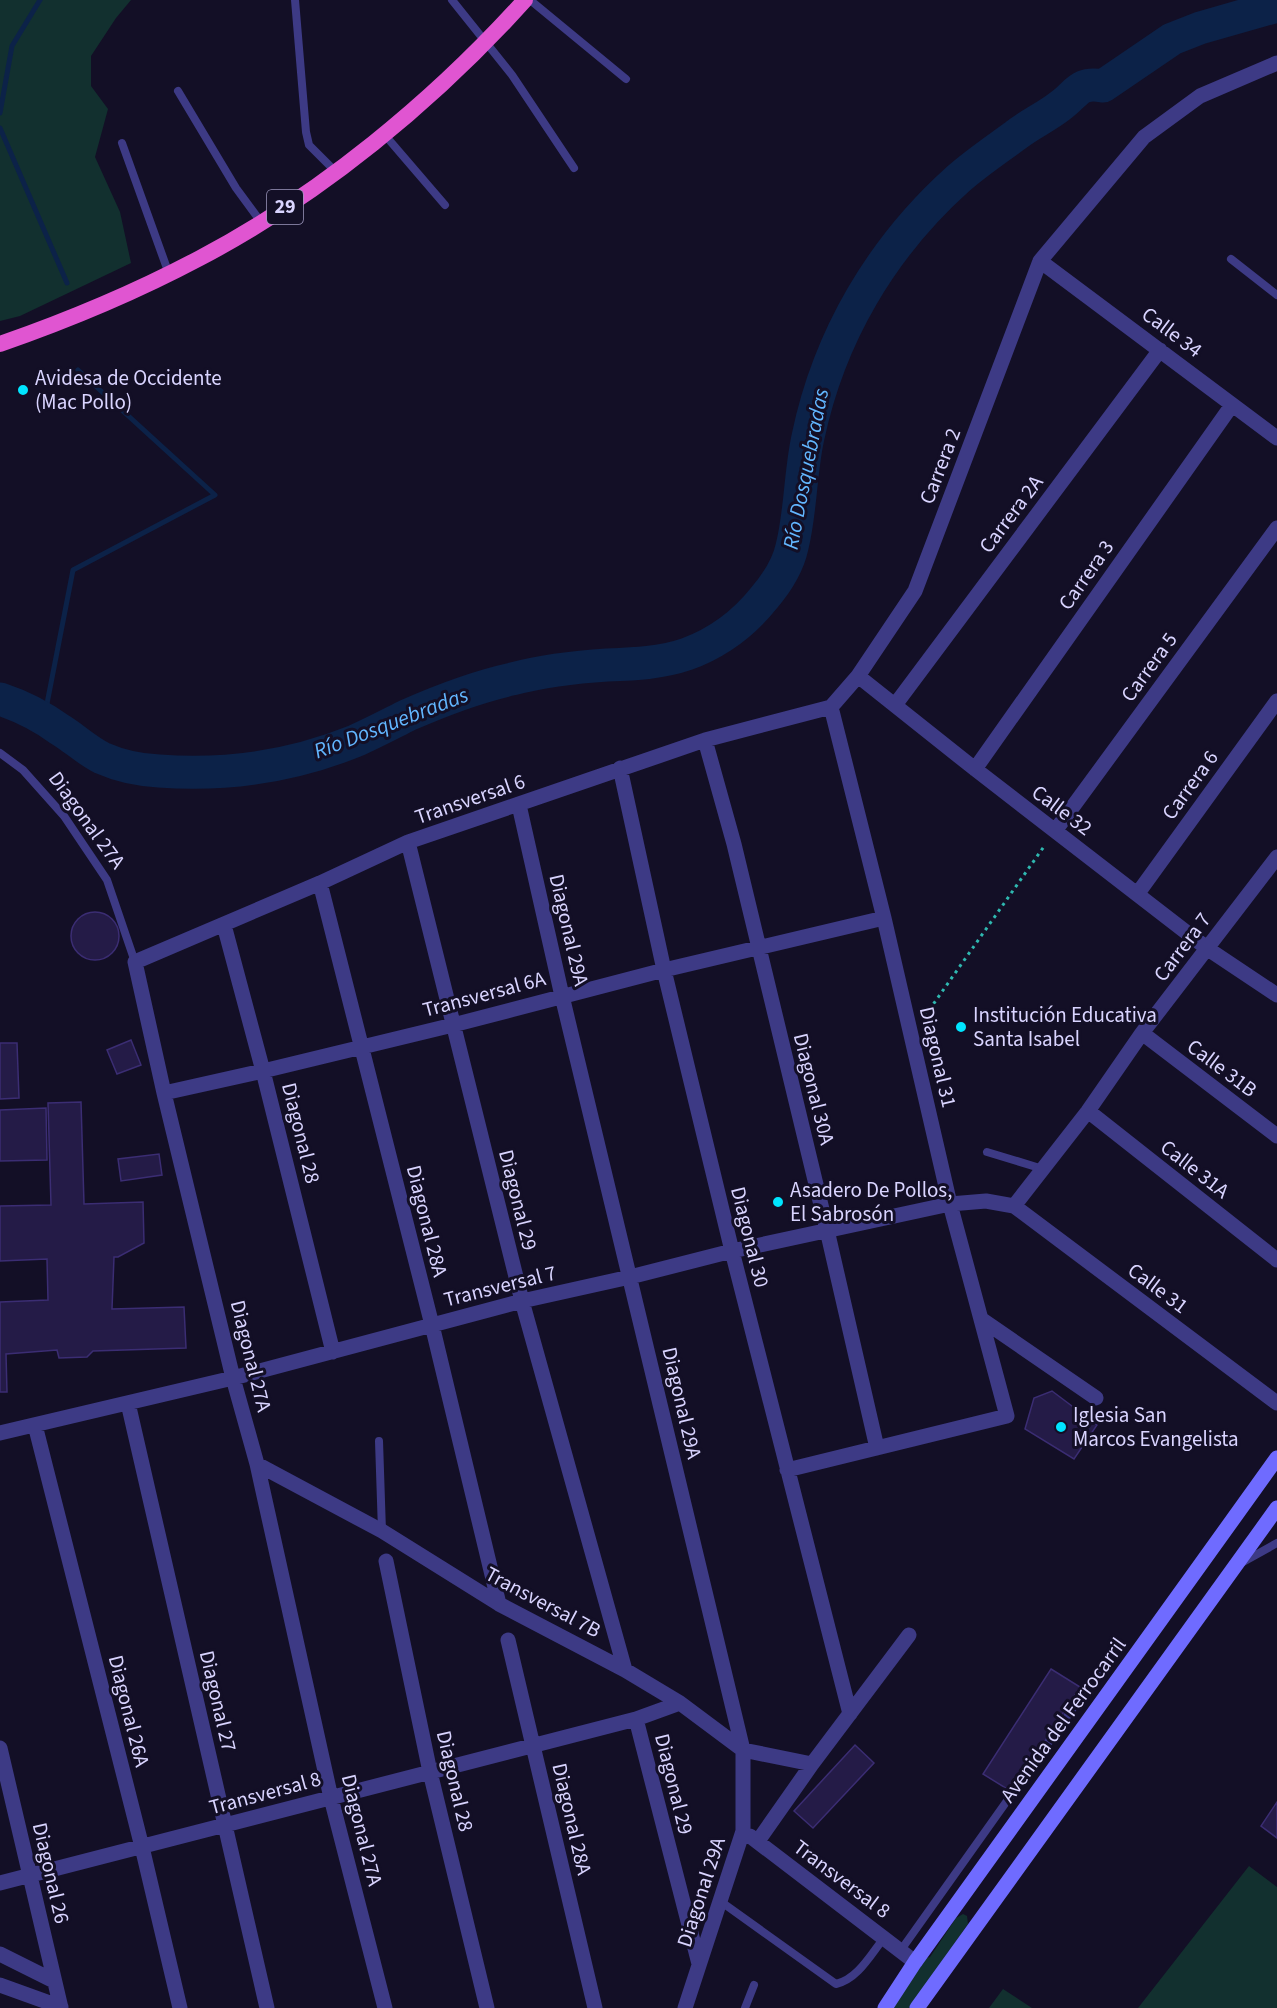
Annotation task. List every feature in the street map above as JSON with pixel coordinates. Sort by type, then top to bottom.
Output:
[{"type":"highway","name":"29","points":[[0,344],[88,310],[169,274],[261,222],[336,172],[384,134],[485,43],[525,0]]},
{"type":"main road","name":"Avenida del Ferrocarril","points":[[885,2008],[915,1962],[1277,1458]]},
{"type":"main road","points":[[917,2008],[1277,1508]]},
{"type":"street","name":"Carrera 2","points":[[858,676],[915,591],[1040,261],[1144,136],[1200,96],[1277,63]]},
{"type":"street","name":"Calle 34","points":[[1040,261],[1277,438]]},
{"type":"street","name":"Carrera 2A","points":[[895,705],[1160,350]]},
{"type":"street","name":"Carrera 3","points":[[975,769],[1232,405]]},
{"type":"street","name":"Carrera 5","points":[[1055,831],[1277,528]]},
{"type":"street","name":"Calle 32","points":[[858,676],[1208,949],[1277,995]]},
{"type":"street","points":[[831,707],[858,676]]},
{"type":"street","name":"Carrera 6","points":[[1138,893],[1277,701]]},
{"type":"street","name":"Transversal 6","points":[[135,962],[320,883],[408,842],[705,740],[831,707]]},
{"type":"street","name":"Diagonal 31","points":[[831,707],[884,918],[951,1204],[1007,1416],[877,1448]]},
{"type":"street","name":"Diagonal 30A","points":[[705,740],[734,844],[877,1448]]},
{"type":"street","name":"Diagonal 30","points":[[621,768],[664,969],[732,1251],[850,1714]]},
{"type":"street","name":"Diagonal 29A","points":[[519,805],[562,996],[743,1750],[743,1831],[685,2008]]},
{"type":"street","name":"Diagonal 29","points":[[408,842],[522,1301],[626,1670]]},
{"type":"street","name":"Carrera 7","points":[[1014,1206],[1088,1111],[1143,1033],[1277,857]]},
{"type":"street","name":"Diagonal 28A","points":[[320,883],[432,1325],[499,1604]]},
{"type":"street","name":"Transversal 6A","points":[[164,1093],[362,1047],[664,969],[884,918]]},
{"type":"street","name":"Diagonal 28","points":[[224,925],[333,1352]]},
{"type":"street","name":"Diagonal 27A","points":[[135,962],[164,1093],[233,1378],[257,1464],[331,1798],[385,2008]]},
{"type":"street","name":"Calle 31B","points":[[1143,1033],[1277,1136]]},
{"type":"street","name":"Calle 31A","points":[[1088,1111],[1277,1260]]},
{"type":"street","name":"Transversal 7","points":[[0,1433],[233,1378],[522,1301],[732,1251],[951,1204],[987,1201],[1014,1206]]},
{"type":"street","name":"Calle 31","points":[[1014,1206],[1277,1403]]},
{"type":"street","points":[[981,1319],[1096,1398]]},
{"type":"street","name":"Diagonal 27","points":[[128,1403],[267,2008]]},
{"type":"street","name":"Diagonal 26A","points":[[35,1425],[142,1847],[180,2008]]},
{"type":"street","points":[[787,1470],[877,1448]]},
{"type":"street","name":"Transversal 7B","points":[[257,1464],[382,1531],[499,1604],[626,1670],[680,1703],[743,1750],[812,1764]]},
{"type":"street","name":"Diagonal 28","points":[[386,1561],[430,1772],[487,2008]]},
{"type":"street","points":[[758,1841],[812,1764],[909,1635]]},
{"type":"street","name":"Diagonal 28A","points":[[508,1640],[596,2008]]},
{"type":"street","name":"Transversal 8","points":[[0,1883],[636,1719],[680,1703]]},
{"type":"street","name":"Diagonal 29","points":[[636,1719],[699,1964]]},
{"type":"street","name":"Diagonal 26","points":[[0,1748],[61,2007]]},
{"type":"street","name":"Transversal 8","points":[[743,1831],[915,1962]]},
{"type":"street","points":[[0,1954],[54,1981]]},
{"type":"street","points":[[0,1985],[61,2007]]},
{"type":"lane","points":[[295,0],[309,145],[336,172]]},
{"type":"lane","points":[[452,0],[512,75],[574,168]]},
{"type":"lane","points":[[530,0],[626,79]]},
{"type":"lane","points":[[178,91],[237,188],[261,222]]},
{"type":"lane","points":[[384,134],[445,205]]},
{"type":"lane","points":[[122,143],[169,274]]},
{"type":"lane","points":[[1231,259],[1277,295]]},
{"type":"lane","name":"Diagonal 27A","points":[[0,753],[23,770],[64,816],[107,880],[135,962]]},
{"type":"lane","points":[[987,1152],[1043,1169]]},
{"type":"lane","points":[[379,1441],[382,1531]]},
{"type":"lane","points":[[1234,1568],[1277,1543]]},
{"type":"lane","points":[[901,1950],[1105,1663]]},
{"type":"lane","points":[[720,1902],[836,1984],[843,1982],[858,1971],[884,1938]]},
{"type":"lane","points":[[745,2008],[754,1985]]},
{"type":"path","points":[[911,1035],[1055,831]]},
{"type":"green space","points":[[0,0],[131,0],[91,56],[91,86],[108,109],[95,157],[120,212],[131,263],[20,316],[0,321]]},
{"type":"green space","points":[[1249,1866],[1277,1887],[1277,2008],[1138,2008]]},
{"type":"green space","points":[[963,1914],[967,1916],[968,1924],[939,1965],[917,2008],[885,2008],[915,1962],[930,1957],[956,1918]]},
{"type":"green space","points":[[1003,1989],[1032,2008],[989,2008]]},
{"type":"building","points":[[90,912],[100,912],[115,922],[119,936],[115,950],[109,956],[100,960],[90,960],[75,950],[71,941],[71,931],[81,916]]},
{"type":"building","points":[[131,1040],[141,1065],[117,1074],[107,1050]]},
{"type":"building","points":[[0,1043],[17,1043],[19,1098],[0,1099]]},
{"type":"building","points":[[81,1102],[84,1204],[143,1202],[144,1243],[114,1257],[112,1309],[184,1307],[186,1348],[93,1351],[87,1357],[59,1358],[57,1350],[6,1354],[7,1392],[0,1392],[0,1302],[48,1300],[47,1259],[0,1261],[0,1206],[51,1205],[48,1103]]},
{"type":"building","points":[[46,1108],[47,1160],[0,1161],[0,1110]]},
{"type":"building","points":[[159,1154],[162,1175],[121,1181],[118,1159]]},
{"type":"building","name":"Iglesia San Marcos Evangelista","points":[[1052,1391],[1097,1425],[1074,1459],[1025,1429],[1034,1398]]},
{"type":"building","points":[[1051,1669],[1080,1687],[1012,1792],[983,1774]]},
{"type":"building","points":[[855,1745],[874,1763],[813,1828],[794,1811]]},
{"type":"building","points":[[1277,1802],[1277,1838],[1261,1826]]},
{"type":"waterway","points":[[0,113],[12,46],[40,0]]},
{"type":"waterway","name":"Río Dosquebradas","points":[[0,699],[38,716],[96,755],[116,763],[137,769],[209,772],[283,763],[331,750],[434,704],[499,682],[559,670],[658,661],[687,654],[709,644],[748,616],[768,593],[785,567],[795,533],[808,437],[829,364],[862,296],[905,234],[930,206],[972,167],[1021,131],[1055,110],[1078,90],[1088,85],[1103,86],[1172,39],[1200,28],[1277,6]]},
{"type":"waterway","points":[[0,128],[67,283]]},
{"type":"waterway","points":[[44,719],[73,570],[215,495],[78,370]]},
{"type":"place","name":"Avidesa de Occidente (Mac Pollo)","points":[[23,390]]},
{"type":"place","name":"Institución Educativa Santa Isabel","points":[[961,1027]]},
{"type":"place","name":"Asadero De Pollos, El Sabrosón","points":[[778,1202]]},
{"type":"place","name":"Iglesia San Marcos Evangelista","points":[[1061,1427]]}]
